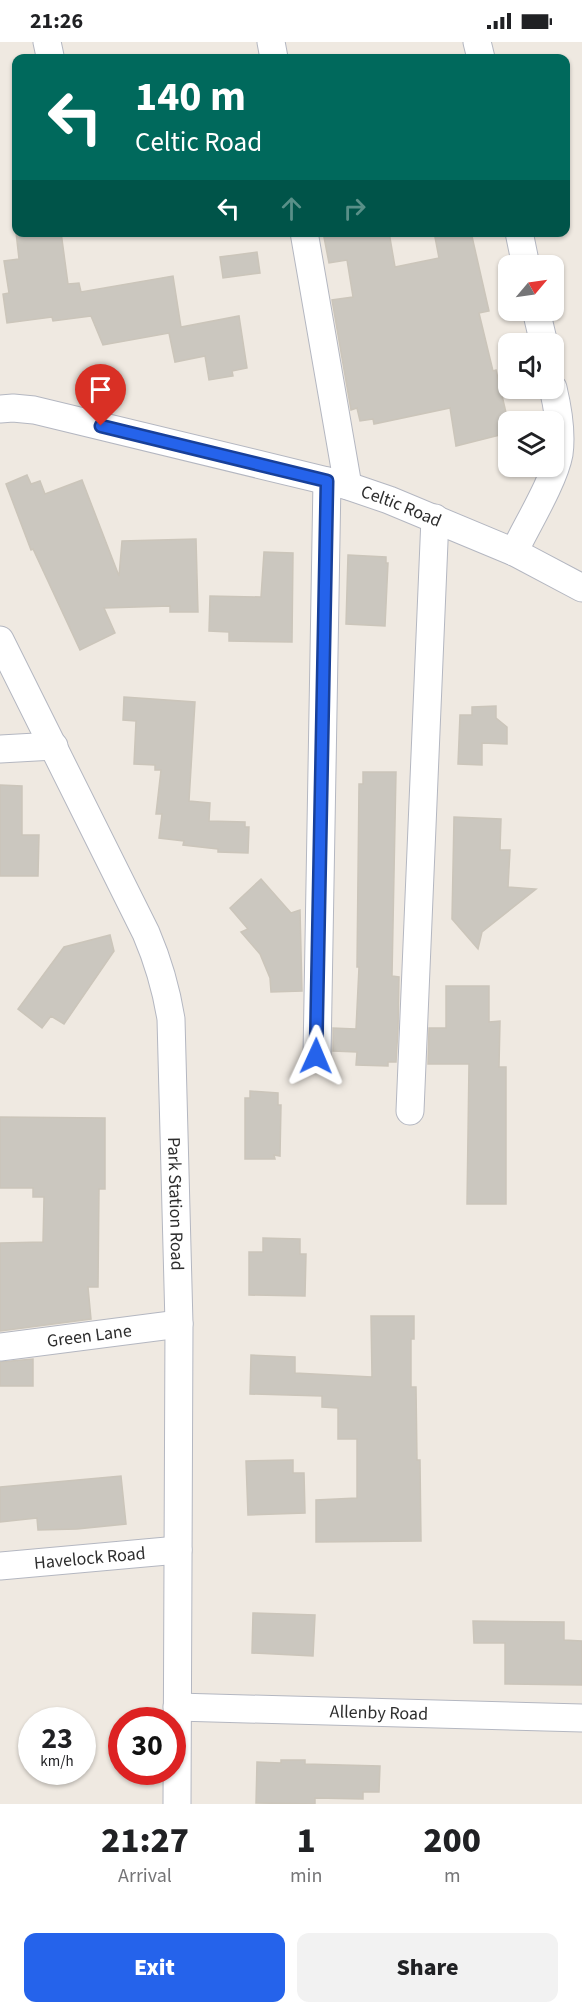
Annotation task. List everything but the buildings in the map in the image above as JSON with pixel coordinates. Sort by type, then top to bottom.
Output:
[{"type":"street","points":[[305,237],[338,484],[316,1056]]},
{"type":"street","points":[[520,237],[524,255]]},
{"type":"street","points":[[514,552],[553,473],[559,453],[560,428],[555,399]]},
{"type":"street","name":"Celtic Road","points":[[0,409],[34,410],[338,484],[435,518],[514,552],[582,588]]},
{"type":"street","points":[[410,1111],[435,518]]},
{"type":"street","name":"Park Station Road","points":[[0,640],[146,933],[160,966],[167,992],[171,1019],[179,1324],[177,1707]]},
{"type":"street","points":[[0,749],[54,746]]},
{"type":"street","name":"Green Lane","points":[[0,1347],[179,1324]]},
{"type":"street","name":"Havelock Road","points":[[0,1566],[178,1550]]},
{"type":"street","name":"Allenby Road","points":[[186,1707],[582,1718]]},
{"type":"street","name":"Park Station Road","points":[[177,1785],[177,1804]]},
{"type":"route","points":[[101,426],[327,481],[316,1056]]}]
